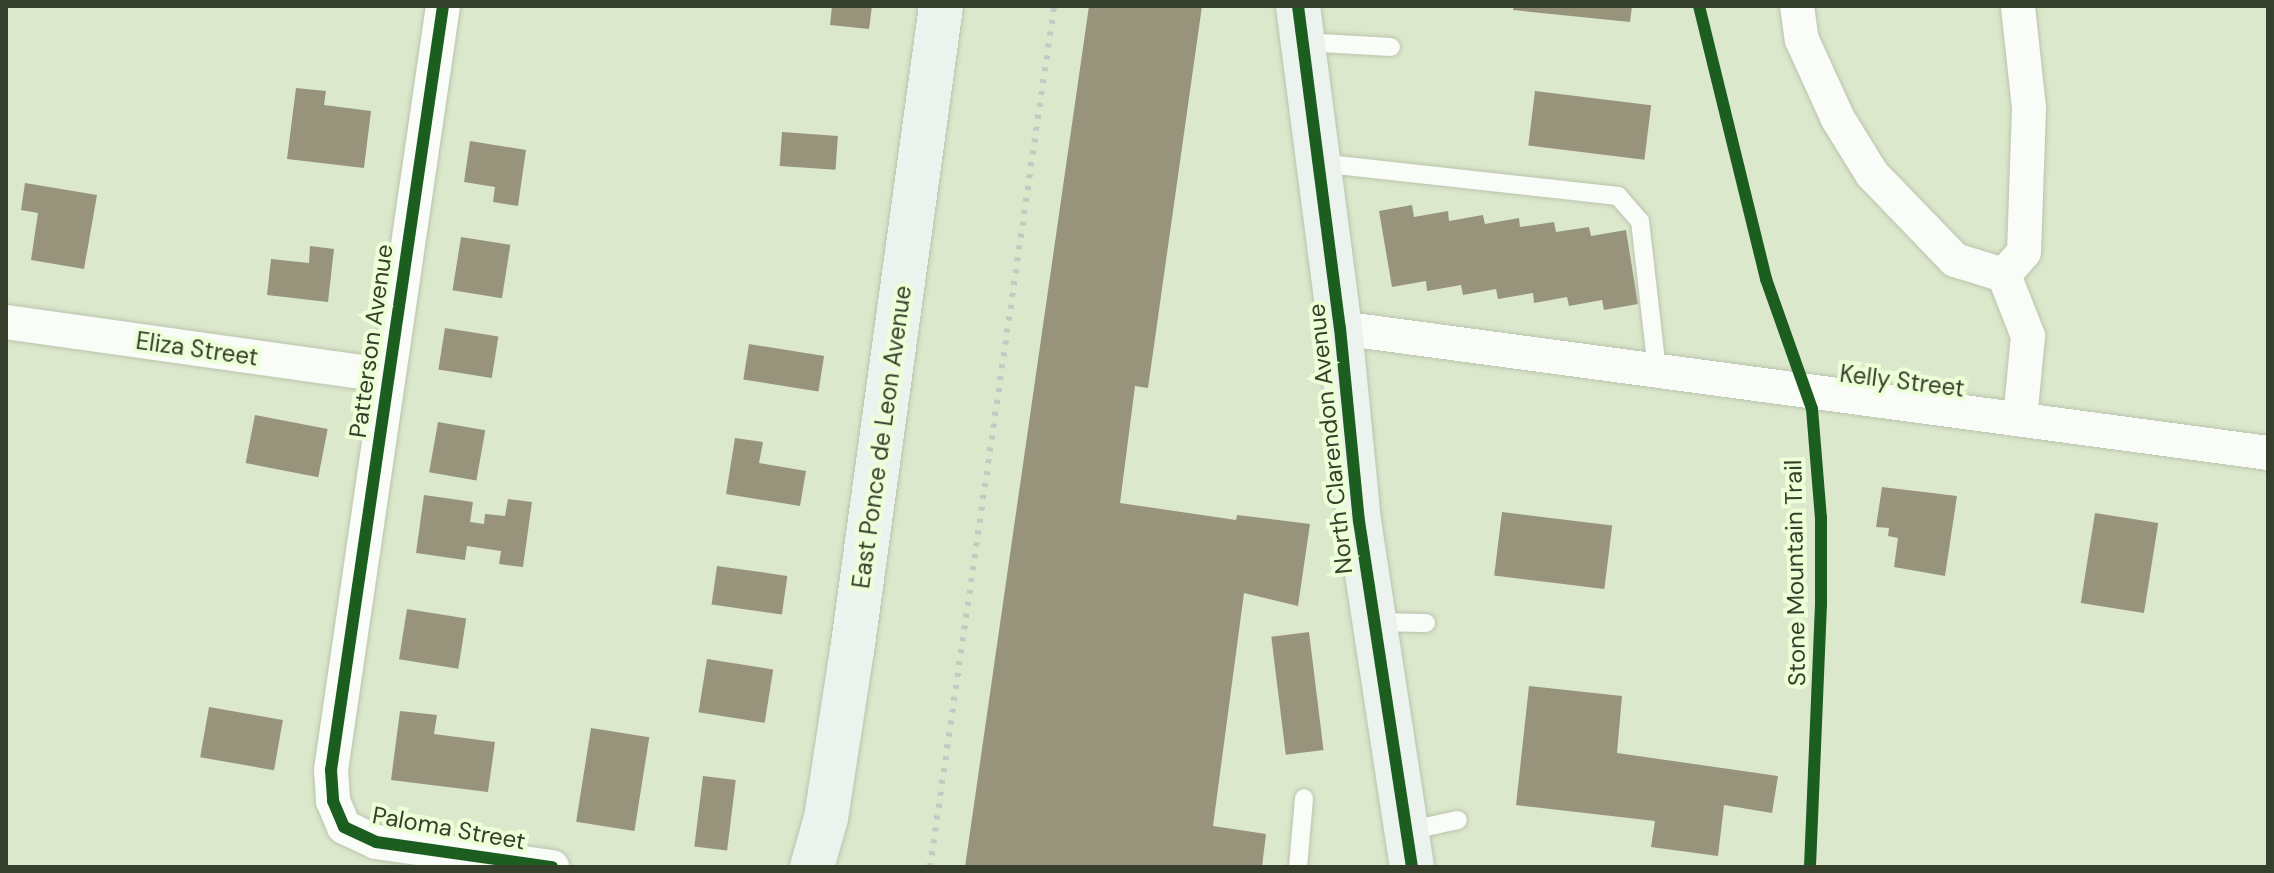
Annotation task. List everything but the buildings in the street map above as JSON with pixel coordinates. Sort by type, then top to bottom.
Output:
[{"type":"main road","name":"East Ponce de Leon Avenue","points":[[812,867],[826,818],[852,651],[941,6]]},
{"type":"main road","name":"North Clarendon Avenue","points":[[1300,24],[1340,328],[1373,622],[1410,849]]},
{"type":"street","name":"Patterson Avenue","points":[[347,683],[388,376],[443,6]]},
{"type":"street","points":[[1797,6],[1802,40],[1838,119],[1872,174],[1955,260],[2004,275]]},
{"type":"street","points":[[2004,275],[2024,252],[2029,108],[2018,6]]},
{"type":"street","points":[[2004,275],[2028,336],[2020,419]]},
{"type":"street","name":"Eliza Street","points":[[6,322],[388,376]]},
{"type":"street","name":"Kelly Street","points":[[1340,328],[2268,453]]},
{"type":"street","name":"Paloma Street","points":[[347,683],[331,770],[333,801],[344,827],[376,842],[552,867]]},
{"type":"lane","points":[[1300,24],[1391,47]]},
{"type":"lane","points":[[1319,163],[1618,196],[1640,221],[1657,371]]},
{"type":"lane","points":[[1373,622],[1426,623]]},
{"type":"lane","points":[[1298,867],[1304,798]]},
{"type":"lane","points":[[1410,849],[1458,820]]},
{"type":"railway","points":[[930,867],[1054,6]]},
{"type":"cycle path","points":[[443,6],[331,770],[333,801],[344,827],[376,842],[552,867]]},
{"type":"cycle path","points":[[1298,6],[1340,328],[1359,521],[1412,867]]},
{"type":"cycle path","name":"Stone Mountain Trail","points":[[1699,6],[1766,279],[1812,409],[1821,518],[1821,604],[1810,867]]}]
